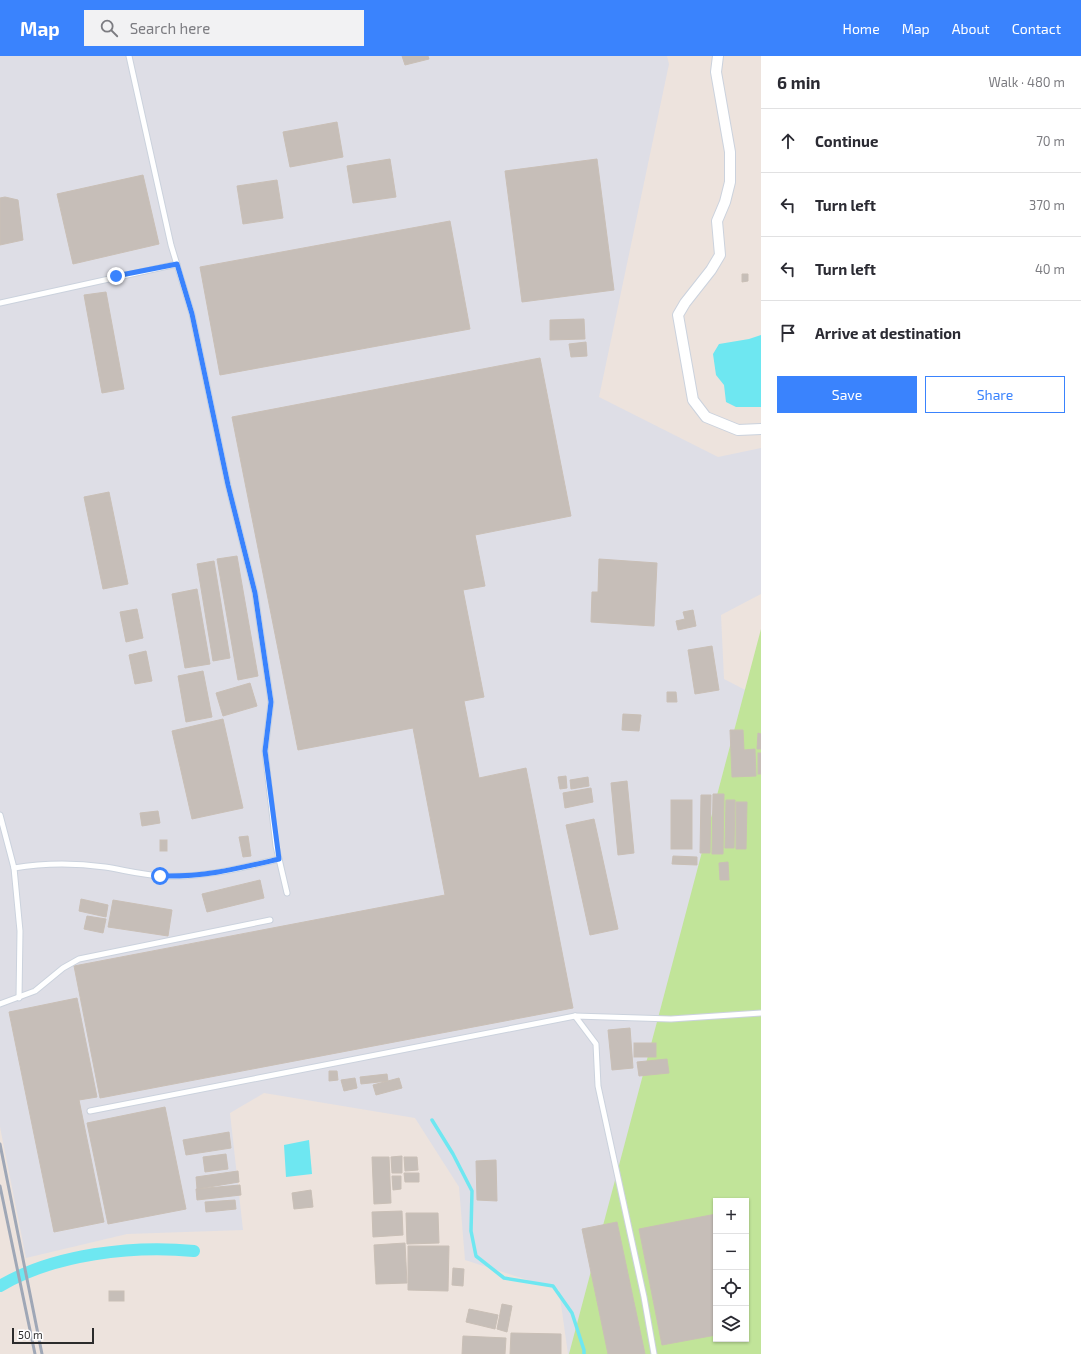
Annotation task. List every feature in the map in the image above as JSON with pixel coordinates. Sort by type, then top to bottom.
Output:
[{"type":"street","points":[[718,56],[716,72],[730,152],[730,182],[725,202],[717,222],[720,255],[711,270],[685,303],[678,315],[693,400],[706,417],[738,430],[761,429]]},
{"type":"lane","points":[[129,56],[169,237],[192,314],[228,485],[255,593],[271,702],[265,751],[279,859],[287,893]]},
{"type":"lane","points":[[0,303],[177,264]]},
{"type":"lane","points":[[0,815],[14,868],[20,931],[19,998]]},
{"type":"lane","points":[[14,868],[33,865],[78,864],[160,876],[186,876],[220,873],[279,859]]},
{"type":"lane","points":[[0,1004],[35,991],[67,966],[79,959],[270,920]]},
{"type":"lane","points":[[90,1111],[574,1016],[671,1019],[761,1013]]},
{"type":"lane","points":[[574,1016],[596,1044],[598,1086],[644,1297],[654,1354]]},
{"type":"shaded area","points":[[0,56],[667,56],[669,64],[599,397],[718,457],[761,448],[761,594],[721,615],[724,679],[761,698],[761,1354],[568,1354],[559,1290],[465,1260],[459,1187],[415,1118],[264,1093],[230,1113],[243,1230],[127,1234],[26,1258],[0,1127]]},
{"type":"green space","points":[[761,629],[761,1354],[569,1354]]},
{"type":"water","points":[[761,335],[761,407],[736,407],[726,402],[724,385],[716,375],[713,354],[719,344],[749,339]]},
{"type":"water","points":[[309,1140],[312,1174],[286,1177],[284,1145]]},
{"type":"building","points":[[402,56],[428,56],[429,59],[405,65]]},
{"type":"building","points":[[337,122],[343,157],[290,167],[283,132]]},
{"type":"building","points":[[390,159],[396,197],[353,203],[347,166]]},
{"type":"building","points":[[597,159],[614,290],[522,302],[505,171]]},
{"type":"building","points":[[143,175],[159,244],[73,264],[57,194]]},
{"type":"building","points":[[277,180],[283,218],[243,224],[237,186]]},
{"type":"building","points":[[5,197],[18,200],[23,240],[0,245],[0,198]]},
{"type":"building","points":[[450,221],[470,329],[220,375],[200,267]]},
{"type":"building","points":[[742,274],[748,274],[748,281],[742,282]]},
{"type":"building","points":[[106,292],[124,389],[102,393],[84,295]]},
{"type":"building","points":[[584,319],[585,339],[550,340],[550,320]]},
{"type":"building","points":[[586,342],[587,356],[571,357],[569,344]]},
{"type":"building","points":[[540,358],[571,516],[475,535],[485,586],[463,590],[484,697],[464,701],[479,778],[526,768],[573,1008],[100,1098],[74,966],[445,895],[413,728],[298,750],[232,417]]},
{"type":"building","points":[[109,492],[128,584],[103,589],[84,497]]},
{"type":"building","points":[[237,556],[258,676],[238,680],[217,559]]},
{"type":"building","points":[[599,559],[657,563],[654,626],[591,622],[592,592],[598,592]]},
{"type":"building","points":[[214,561],[230,658],[213,661],[197,564]]},
{"type":"building","points":[[197,589],[210,664],[185,668],[172,594]]},
{"type":"building","points":[[137,609],[143,638],[126,642],[120,612]]},
{"type":"building","points":[[693,610],[696,626],[678,630],[676,621],[685,619],[683,612]]},
{"type":"building","points":[[712,646],[719,690],[695,694],[688,650]]},
{"type":"building","points":[[146,651],[152,681],[135,684],[129,655]]},
{"type":"building","points":[[203,671],[212,717],[186,722],[178,676]]},
{"type":"building","points":[[250,683],[257,706],[223,716],[216,693]]},
{"type":"building","points":[[667,692],[676,692],[677,702],[667,702]]},
{"type":"building","points":[[623,714],[641,715],[639,731],[622,730]]},
{"type":"building","points":[[223,719],[243,808],[192,819],[172,731]]},
{"type":"building","points":[[730,730],[743,730],[744,750],[755,749],[756,776],[732,777]]},
{"type":"building","points":[[758,733],[761,734],[761,749],[757,749]]},
{"type":"building","points":[[758,753],[761,753],[761,774],[758,774]]},
{"type":"building","points":[[566,776],[567,788],[560,789],[558,777]]},
{"type":"building","points":[[588,777],[589,786],[571,789],[570,780]]},
{"type":"building","points":[[627,781],[634,853],[618,855],[611,783]]},
{"type":"building","points":[[591,788],[593,802],[565,808],[563,793]]},
{"type":"building","points":[[713,794],[724,794],[723,854],[712,854]]},
{"type":"building","points":[[701,795],[711,795],[710,853],[700,853]]},
{"type":"building","points":[[671,800],[692,800],[692,849],[671,849]]},
{"type":"building","points":[[726,800],[735,800],[734,848],[725,848]]},
{"type":"building","points":[[736,802],[747,802],[746,849],[736,849]]},
{"type":"building","points":[[158,811],[160,823],[142,826],[140,813]]},
{"type":"building","points":[[594,819],[618,929],[590,935],[566,825]]},
{"type":"building","points":[[248,836],[251,856],[243,857],[239,837]]},
{"type":"building","points":[[160,840],[167,840],[167,851],[160,851]]},
{"type":"building","points":[[673,856],[697,857],[697,865],[672,864]]},
{"type":"building","points":[[728,862],[729,880],[720,880],[719,863]]},
{"type":"building","points":[[260,880],[264,898],[207,912],[202,894]]},
{"type":"building","points":[[81,899],[108,905],[106,917],[79,911]]},
{"type":"building","points":[[113,900],[172,910],[168,936],[108,927]]},
{"type":"building","points":[[87,916],[106,919],[103,933],[84,929]]},
{"type":"building","points":[[77,998],[97,1097],[79,1100],[104,1222],[54,1232],[9,1012]]},
{"type":"building","points":[[630,1028],[633,1068],[612,1070],[608,1030]]},
{"type":"building","points":[[634,1043],[656,1043],[656,1057],[634,1057]]},
{"type":"building","points":[[667,1059],[669,1073],[639,1076],[637,1062]]},
{"type":"building","points":[[329,1071],[337,1071],[338,1080],[329,1081]]},
{"type":"building","points":[[387,1074],[388,1081],[361,1084],[360,1077]]},
{"type":"building","points":[[355,1078],[357,1088],[344,1091],[341,1080]]},
{"type":"building","points":[[399,1078],[402,1088],[376,1095],[373,1085]]},
{"type":"building","points":[[165,1107],[186,1209],[108,1224],[87,1123]]},
{"type":"building","points":[[229,1132],[231,1148],[186,1155],[183,1140]]},
{"type":"building","points":[[226,1154],[228,1169],[205,1172],[203,1157]]},
{"type":"building","points":[[402,1156],[402,1173],[392,1173],[391,1157]]},
{"type":"building","points":[[372,1157],[389,1157],[391,1203],[374,1204]]},
{"type":"building","points":[[404,1157],[417,1157],[418,1170],[405,1171]]},
{"type":"building","points":[[496,1160],[497,1201],[477,1200],[476,1161]]},
{"type":"building","points":[[238,1171],[239,1182],[197,1189],[196,1177]]},
{"type":"building","points":[[404,1173],[419,1173],[419,1182],[405,1182]]},
{"type":"building","points":[[392,1176],[401,1176],[401,1189],[393,1190]]},
{"type":"building","points":[[240,1185],[241,1195],[197,1200],[196,1189]]},
{"type":"building","points":[[311,1190],[313,1207],[294,1209],[292,1193]]},
{"type":"building","points":[[235,1200],[236,1209],[206,1212],[205,1202]]},
{"type":"building","points":[[402,1211],[403,1235],[373,1237],[372,1212]]},
{"type":"building","points":[[406,1213],[438,1213],[439,1243],[407,1244]]},
{"type":"building","points":[[713,1215],[713,1336],[662,1345],[639,1229]]},
{"type":"building","points":[[617,1222],[645,1354],[608,1354],[582,1229]]},
{"type":"building","points":[[405,1243],[407,1283],[376,1284],[374,1245]]},
{"type":"building","points":[[408,1246],[449,1246],[448,1291],[408,1290]]},
{"type":"building","points":[[453,1268],[464,1269],[463,1286],[452,1285]]},
{"type":"building","points":[[109,1291],[124,1291],[124,1301],[109,1301]]},
{"type":"building","points":[[502,1304],[512,1306],[507,1332],[497,1329]]},
{"type":"building","points":[[469,1309],[498,1315],[495,1329],[466,1322]]},
{"type":"building","points":[[511,1333],[561,1334],[561,1354],[510,1354]]},
{"type":"building","points":[[463,1336],[506,1338],[505,1354],[462,1354]]},
{"type":"waterway","points":[[432,1120],[453,1154],[472,1191],[471,1231],[476,1256],[504,1278],[553,1286],[572,1313],[584,1354]]},
{"type":"waterway","points":[[0,1286],[21,1275],[45,1266],[94,1254],[146,1249],[194,1251]]},
{"type":"railway","points":[[0,1144],[42,1354]]},
{"type":"railway","points":[[0,1186],[35,1354]]},
{"type":"route","points":[[116,276],[177,264],[192,314],[228,485],[255,593],[271,702],[269,727],[265,737],[265,751],[276,846],[279,859],[220,873],[186,876],[160,876]]}]
